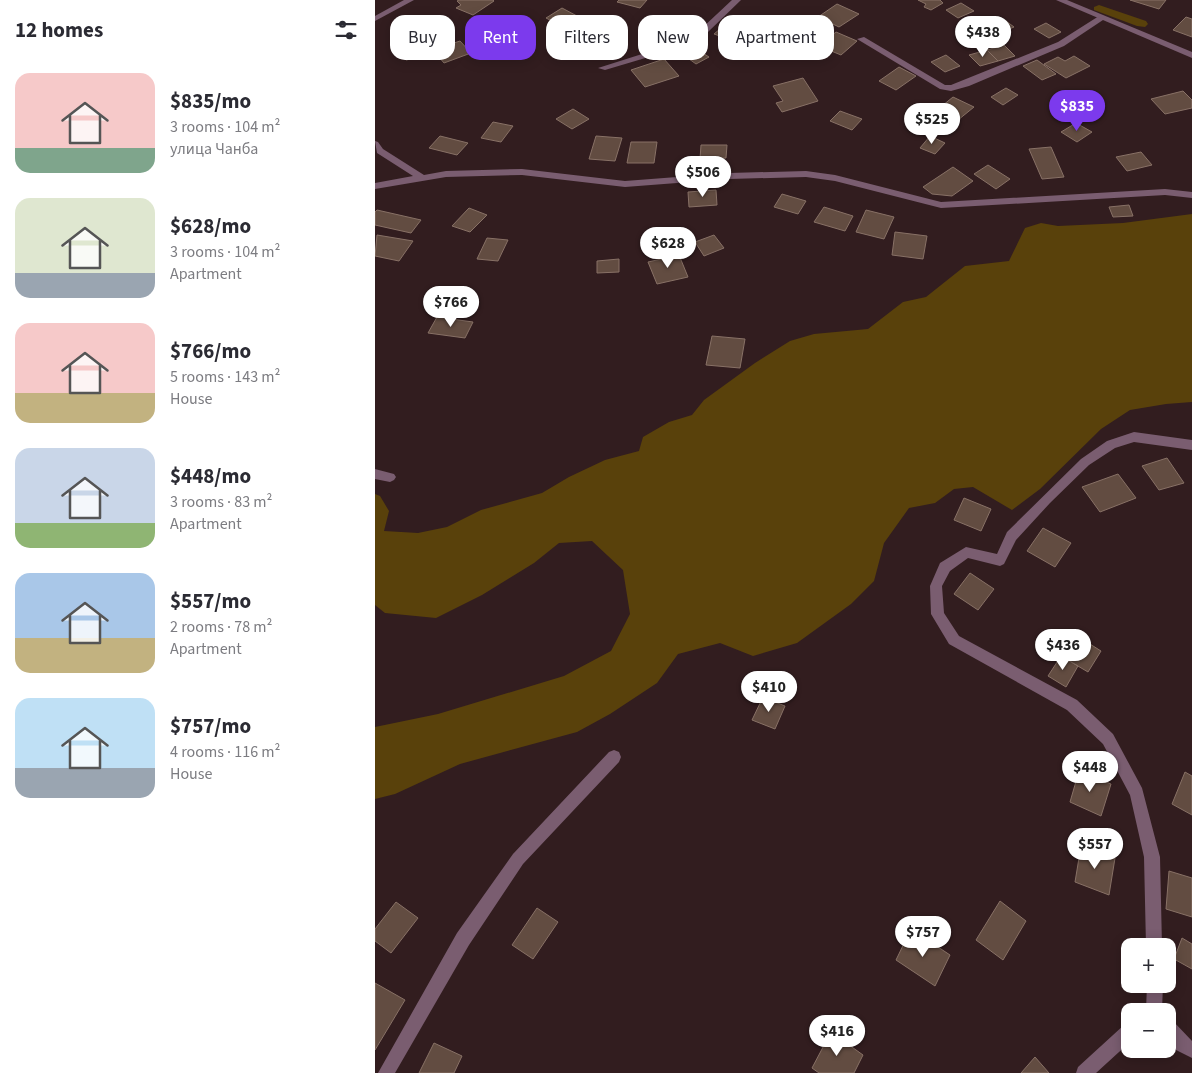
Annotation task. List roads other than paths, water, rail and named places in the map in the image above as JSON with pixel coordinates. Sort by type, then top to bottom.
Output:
[{"type":"street","points":[[375,19],[410,0]]},
{"type":"street","points":[[603,68],[686,43],[704,30],[737,0]]},
{"type":"street","points":[[1060,0],[1192,55]]},
{"type":"street","points":[[861,39],[943,87],[951,88],[966,84],[1061,44],[1102,18]]},
{"type":"street","points":[[375,144],[380,151],[422,178]]},
{"type":"street","points":[[375,186],[446,174],[523,172],[625,184],[729,176],[807,174],[835,178],[941,205],[1165,192],[1192,195]]},
{"type":"street","points":[[1154,938],[1152,857],[1137,792],[1108,740],[1072,705],[954,640],[938,614],[936,586],[945,567],[966,552],[1000,560],[1011,536],[1045,499],[1085,462],[1111,444],[1134,437],[1192,445]]},
{"type":"street","points":[[375,474],[390,477]]},
{"type":"street","points":[[386,1073],[463,939],[518,859],[614,757]]},
{"type":"street","points":[[1176,1037],[1182,1044],[1192,1050]]},
{"type":"street","points":[[1084,1073],[1121,1039]]}]
